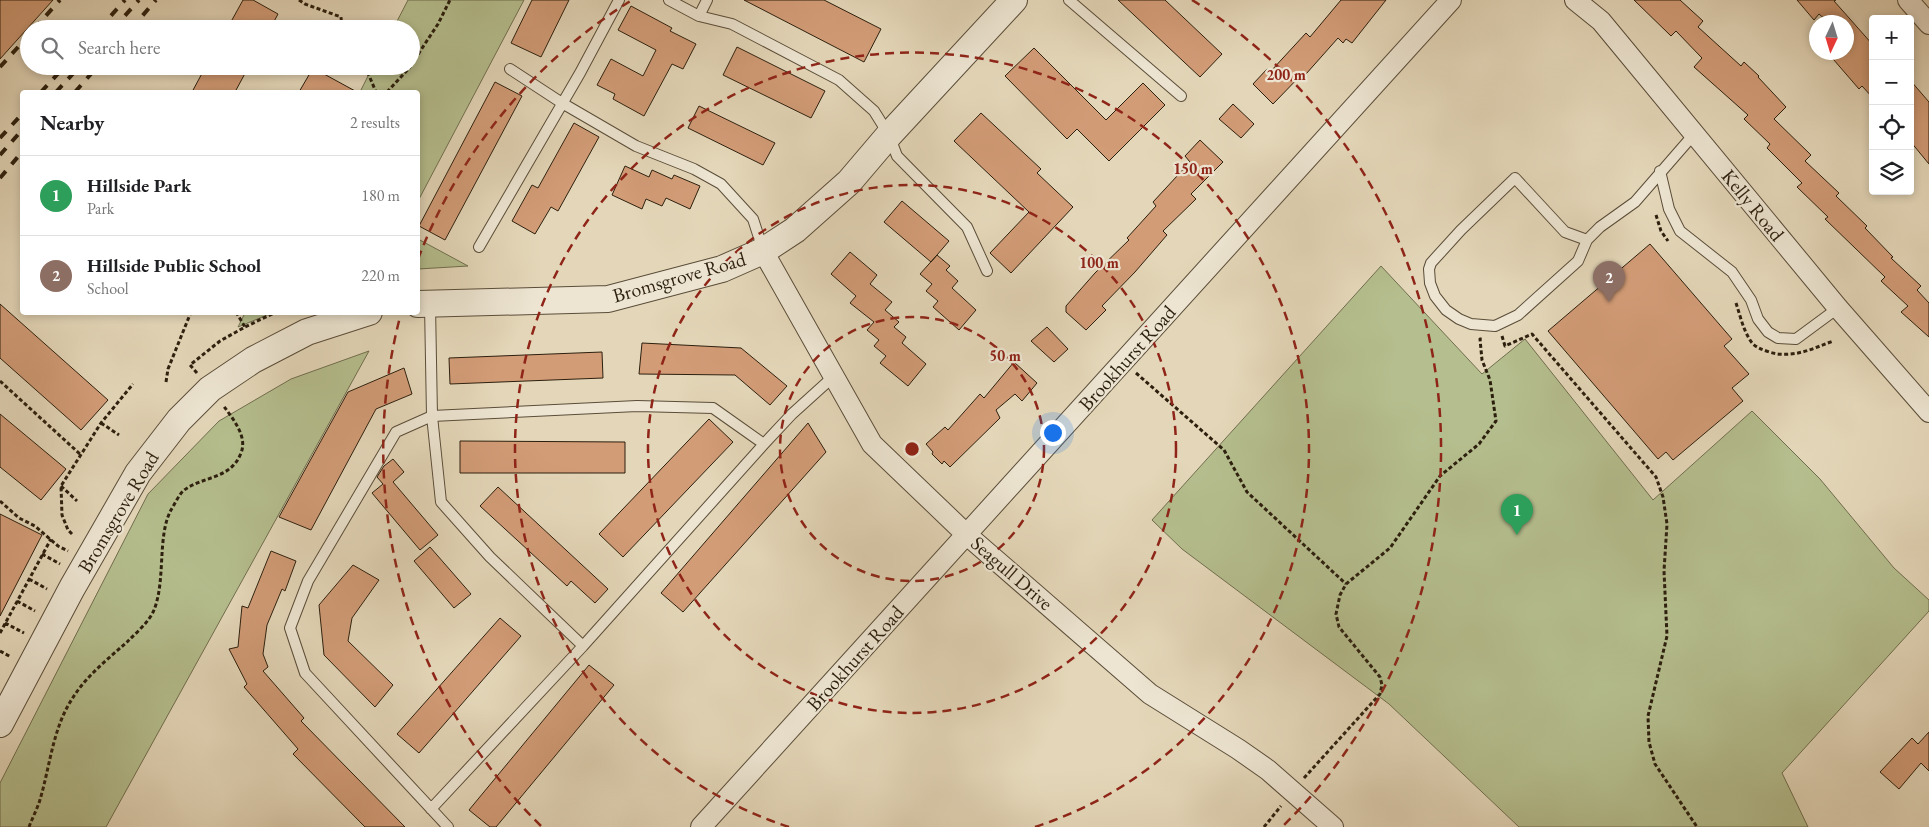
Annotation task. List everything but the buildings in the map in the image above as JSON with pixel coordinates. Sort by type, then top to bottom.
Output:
[{"type":"street","name":"Brookhurst Road","points":[[701,827],[1451,0]]},
{"type":"street","name":"Kelly Road","points":[[1575,0],[1601,21],[1838,308],[1929,412]]},
{"type":"street","points":[[1908,0],[1929,24]]},
{"type":"street","name":"Bromsgrove Road","points":[[424,303],[608,299],[722,269],[764,252],[826,204],[849,182],[1006,2]]},
{"type":"street","name":"Seagull Drive","points":[[764,252],[872,444],[967,534],[1150,694],[1238,749],[1293,790],[1334,827]]},
{"type":"street","name":"Bromsgrove Road","points":[[3,710],[138,473],[179,420],[210,388],[253,360],[307,332],[360,315]]},
{"type":"lane","points":[[479,247],[599,41],[619,0]]},
{"type":"lane","points":[[669,0],[699,16],[732,24],[839,80],[874,111],[889,135],[897,156],[967,226],[987,271]]},
{"type":"lane","points":[[699,16],[707,0]]},
{"type":"lane","points":[[1069,0],[1181,96]]},
{"type":"lane","points":[[510,69],[562,103],[636,146],[694,168],[722,184],[753,219],[764,252]]},
{"type":"lane","points":[[1587,240],[1565,232],[1515,178],[1432,263],[1429,269],[1430,283],[1440,303],[1459,320],[1471,324],[1499,325],[1518,315],[1578,261],[1587,240],[1600,227],[1635,202],[1695,133]]},
{"type":"lane","points":[[1660,171],[1669,209],[1680,231],[1732,272],[1751,300],[1758,319],[1768,332],[1778,338],[1796,339],[1838,308]]},
{"type":"lane","points":[[424,303],[432,416],[441,502],[490,557],[583,646]]},
{"type":"lane","points":[[431,809],[583,646],[764,444],[792,414],[834,376]]},
{"type":"lane","points":[[448,827],[304,673],[290,628],[308,581],[396,432],[432,416],[637,406],[713,408],[764,444]]},
{"type":"path","points":[[299,0],[341,17],[341,20]]},
{"type":"path","points":[[420,52],[438,24],[450,0]]},
{"type":"path","points":[[369,75],[375,90]]},
{"type":"path","points":[[388,90],[402,75]]},
{"type":"path","points":[[166,382],[168,369],[190,315]]},
{"type":"path","points":[[238,315],[245,327]]},
{"type":"path","points":[[200,376],[190,365],[220,341],[270,315]]},
{"type":"path","points":[[1499,325],[1505,346],[1532,334],[1656,477],[1663,497],[1667,524],[1664,572],[1667,636],[1648,716],[1649,742],[1655,764],[1697,827]]},
{"type":"path","points":[[1497,338],[1503,337]]},
{"type":"path","points":[[1264,827],[1293,790],[1380,694],[1382,685],[1380,677],[1339,627],[1336,614],[1340,595],[1346,584],[1390,548],[1440,476],[1479,444],[1496,421],[1490,380],[1482,360],[1480,339],[1486,339]]},
{"type":"path","points":[[1124,362],[1224,450],[1247,492],[1346,584]]},
{"type":"path","points":[[0,381],[81,455]]},
{"type":"path","points":[[72,534],[68,530],[62,515],[61,486],[101,423],[133,384]]},
{"type":"path","points":[[28,827],[39,804],[57,729],[72,699],[90,676],[139,631],[154,612],[162,572],[165,527],[170,511],[183,492],[208,479],[221,476],[234,464],[242,452],[242,441],[238,427],[223,404]]},
{"type":"path","points":[[101,423],[119,434]]},
{"type":"path","points":[[61,486],[77,501]]},
{"type":"path","points":[[0,501],[19,518],[35,526],[50,539],[68,550]]},
{"type":"path","points":[[0,633],[50,539]]},
{"type":"path","points":[[42,554],[60,564]]},
{"type":"path","points":[[29,579],[47,589]]},
{"type":"path","points":[[17,601],[36,611]]},
{"type":"path","points":[[5,623],[24,633]]},
{"type":"path","points":[[0,652],[11,657]]},
{"type":"green space","points":[[408,0],[524,0],[420,197],[420,90],[361,90],[368,75],[420,75],[420,20],[398,20]]},
{"type":"green space","points":[[420,240],[468,266],[420,269]]},
{"type":"green space","points":[[1381,266],[1482,374],[1525,339],[1653,500],[1752,411],[1820,479],[1894,568],[1929,600],[1929,611],[1782,773],[1808,827],[1519,827],[1389,704],[1182,549],[1152,520]]},
{"type":"green space","points":[[244,315],[267,315],[238,327]]},
{"type":"green space","points":[[369,351],[106,827],[0,827],[0,783],[148,494],[219,421],[291,379]]},
{"type":"railway","points":[[42,20],[60,0]]},
{"type":"railway","points":[[107,20],[125,0]]},
{"type":"railway","points":[[121,20],[139,0]]},
{"type":"railway","points":[[139,20],[156,0]]},
{"type":"railway","points":[[0,67],[20,45]]},
{"type":"railway","points":[[43,90],[57,75]]},
{"type":"railway","points":[[58,90],[72,75]]},
{"type":"railway","points":[[77,90],[90,75]]},
{"type":"railway","points":[[0,138],[20,116]]},
{"type":"railway","points":[[0,155],[20,132]]},
{"type":"railway","points":[[0,178],[20,154]]},
{"type":"place","name":"Hillside Public School","points":[[1609,302]]},
{"type":"place","name":"Hillside Park","points":[[1517,535]]}]
